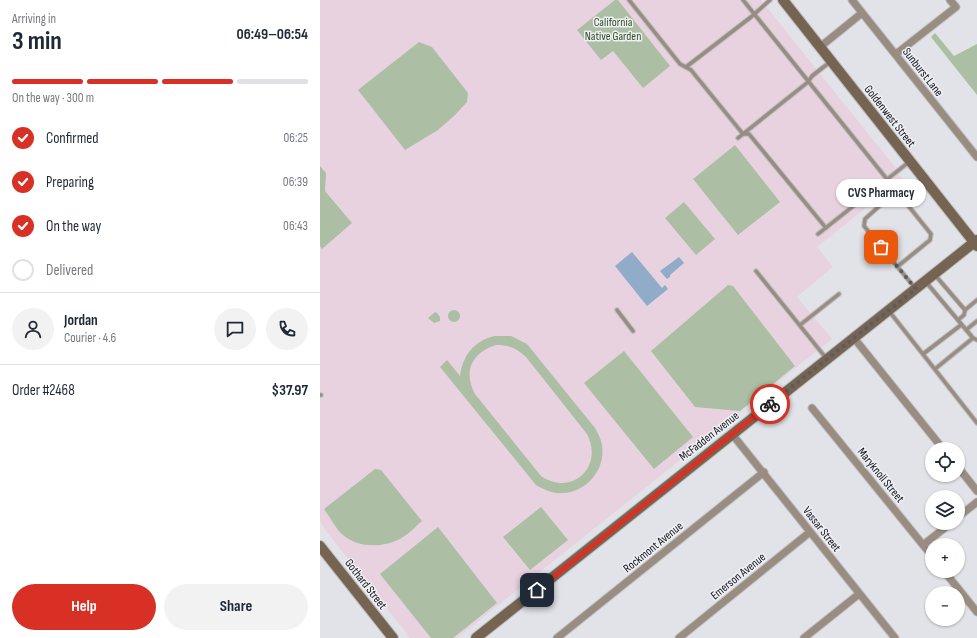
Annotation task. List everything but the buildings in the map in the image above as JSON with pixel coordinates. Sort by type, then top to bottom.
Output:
[{"type":"street","name":"Goldenwest Street","points":[[782,0],[909,162],[976,243]]},
{"type":"street","name":"Sunburst Lane","points":[[852,0],[977,157]]},
{"type":"street","points":[[896,54],[956,7],[950,0]]},
{"type":"street","points":[[820,48],[862,13]]},
{"type":"street","name":"McFadden Avenue","points":[[476,638],[888,310],[976,243]]},
{"type":"street","points":[[854,338],[938,442]]},
{"type":"street","name":"Maryknoll Street","points":[[812,408],[925,547]]},
{"type":"street","name":"Vassar Street","points":[[732,434],[764,472],[895,638]]},
{"type":"street","name":"Rockmont Avenue","points":[[557,638],[764,472]]},
{"type":"street","points":[[965,475],[977,490]]},
{"type":"street","points":[[965,511],[977,502]]},
{"type":"street","points":[[923,545],[942,530]]},
{"type":"street","name":"Emerson Avenue","points":[[679,638],[810,532]]},
{"type":"street","name":"Gothard Street","points":[[320,546],[392,638]]},
{"type":"street","points":[[950,578],[977,612]]},
{"type":"street","points":[[804,638],[859,594]]},
{"type":"lane","points":[[629,0],[680,64],[691,70],[743,134]]},
{"type":"lane","points":[[743,0],[931,234],[930,240],[897,267]]},
{"type":"lane","points":[[686,67],[770,0]]},
{"type":"lane","points":[[738,138],[831,62]]},
{"type":"lane","points":[[743,134],[749,134],[826,228]]},
{"type":"lane","points":[[818,234],[909,162]]},
{"type":"lane","points":[[896,191],[865,219],[864,226],[916,289]]},
{"type":"lane","points":[[756,271],[827,359]]},
{"type":"lane","points":[[935,274],[965,310]]},
{"type":"lane","points":[[926,281],[961,325],[975,339],[935,369]]},
{"type":"lane","points":[[800,325],[839,294]]},
{"type":"lane","points":[[958,320],[964,315],[965,310],[977,300]]},
{"type":"lane","points":[[617,310],[633,331]]},
{"type":"lane","points":[[888,310],[977,422]]},
{"type":"lane","points":[[966,330],[977,321]]},
{"type":"lane","points":[[923,354],[961,325]]},
{"type":"shaded area","points":[[320,0],[761,0],[895,167],[894,169],[902,179],[817,247],[833,267],[797,297],[832,339],[457,638],[410,638],[326,531],[320,521]]},
{"type":"green space","name":"California Native Garden","points":[[615,0],[618,0],[670,66],[643,88],[613,51],[601,60],[577,30]]},
{"type":"green space","points":[[935,33],[954,56],[977,44],[977,95],[931,37]]},
{"type":"green space","points":[[419,42],[432,47],[468,93],[467,102],[438,130],[405,150],[358,90]]},
{"type":"green space","points":[[735,145],[780,202],[738,235],[693,179]]},
{"type":"green space","points":[[320,166],[326,173],[325,191],[352,223],[322,249],[320,246]]},
{"type":"green space","points":[[684,202],[715,239],[696,255],[665,218]]},
{"type":"green space","points":[[728,285],[733,286],[795,366],[740,411],[695,407],[651,351]]},
{"type":"green space","points":[[452,310],[456,310],[460,316],[456,322],[452,322],[448,318],[448,314]]},
{"type":"green space","points":[[435,312],[440,317],[440,321],[434,323],[428,318]]},
{"type":"green space","points":[[494,336],[511,336],[527,344],[595,428],[602,445],[601,462],[593,478],[587,484],[572,492],[563,493],[552,492],[536,485],[440,367],[447,360],[460,376],[461,368],[470,350],[480,342]],"holes":[[[501,345],[509,346],[519,351],[526,357],[587,434],[591,446],[591,457],[588,467],[582,475],[574,481],[564,483],[553,482],[541,476],[475,394],[471,386],[470,378],[470,371],[475,358],[487,348]]]},
{"type":"green space","points":[[624,351],[693,437],[654,469],[584,383]]},
{"type":"green space","points":[[375,469],[381,470],[422,521],[408,534],[387,544],[360,544],[344,536],[338,530],[324,509]]},
{"type":"green space","points":[[541,507],[568,540],[530,570],[503,537]]},
{"type":"green space","points":[[438,527],[497,603],[453,638],[431,638],[380,574]]},
{"type":"water","points":[[632,252],[662,288],[665,285],[668,289],[647,306],[615,266]]},
{"type":"water","points":[[679,257],[684,263],[667,279],[660,271]]},
{"type":"way so far","points":[[770,404],[916,289],[881,247]]},
{"type":"place","name":"CVS Pharmacy","points":[[881,247]]},
{"type":"route","points":[[537,590],[770,404]]}]
